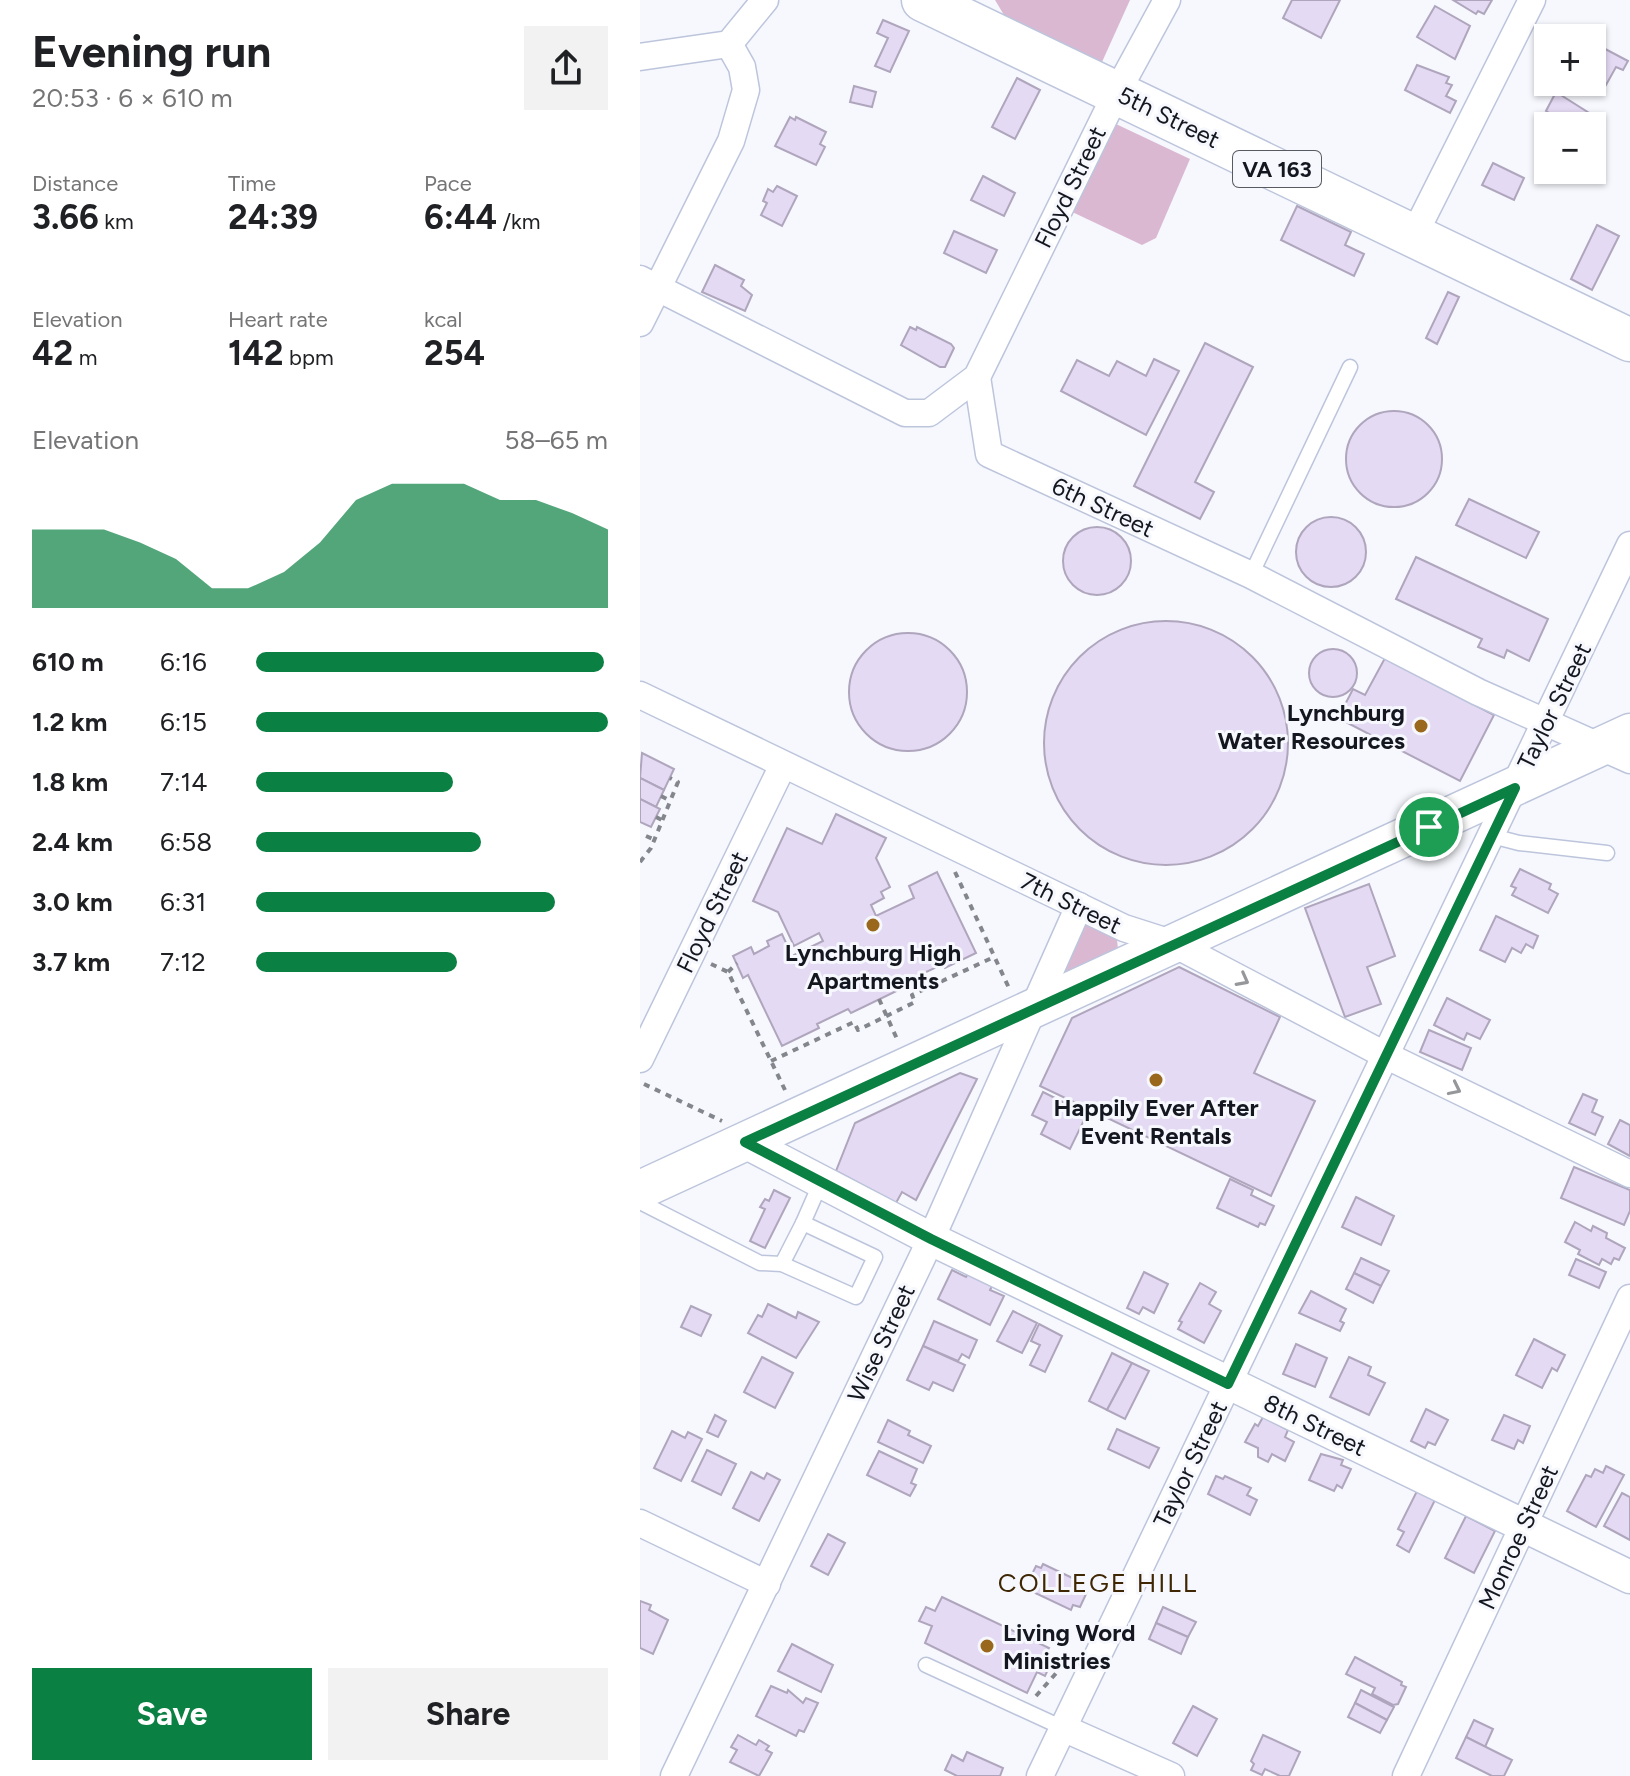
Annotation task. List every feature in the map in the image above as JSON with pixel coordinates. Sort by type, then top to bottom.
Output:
[{"type":"main road","name":"5th Street","points":[[923,0],[1630,340]]},
{"type":"main road","points":[[640,1190],[736,1132],[1023,1000],[1174,944],[1515,788],[1620,746]]},
{"type":"street","points":[[640,57],[729,44],[765,0]]},
{"type":"street","name":"Floyd Street","points":[[977,377],[1117,92],[1167,0]]},
{"type":"street","points":[[1414,235],[1532,0]]},
{"type":"street","points":[[640,323],[648,283],[731,141],[746,90],[742,67],[729,44]]},
{"type":"street","points":[[648,283],[905,413],[929,413],[977,377]]},
{"type":"street","name":"6th Street","points":[[977,377],[989,454],[1251,575],[1545,724],[1620,746]]},
{"type":"street","name":"Taylor Street","points":[[1040,1776],[1630,545]]},
{"type":"street","name":"7th Street","points":[[640,695],[1133,932],[1174,944],[1385,1055],[1630,1174]]},
{"type":"street","name":"Floyd Street","points":[[642,1071],[783,765]]},
{"type":"street","name":"Wise Street","points":[[674,1776],[931,1239],[1023,1000],[1079,906]]},
{"type":"street","name":"8th Street","points":[[736,1132],[821,1182],[931,1239],[1630,1577]]},
{"type":"street","name":"Monroe Street","points":[[1406,1776],[1630,1298]]},
{"type":"street","points":[[640,1523],[767,1584]]},
{"type":"street","points":[[1063,1728],[1171,1776]]},
{"type":"lane","points":[[1251,575],[1350,367]]},
{"type":"lane","points":[[1492,836],[1519,843],[1607,853]]},
{"type":"lane","points":[[782,1264],[821,1182]]},
{"type":"lane","points":[[640,1202],[760,1263],[782,1264],[856,1297],[875,1257],[803,1223]]},
{"type":"lane","points":[[926,1665],[1063,1728]]},
{"type":"path","points":[[640,860],[664,821],[678,782],[670,778]]},
{"type":"path","points":[[661,796],[671,801]]},
{"type":"path","points":[[656,817],[664,821]]},
{"type":"path","points":[[646,836],[655,840]]},
{"type":"path","points":[[949,859],[994,957],[1023,1000]]},
{"type":"path","points":[[771,1061],[854,1022],[858,1030],[915,1002],[912,995],[994,957]]},
{"type":"path","points":[[728,972],[737,963]]},
{"type":"path","points":[[711,964],[728,972],[788,1096]]},
{"type":"path","points":[[879,999],[900,1045]]},
{"type":"path","points":[[642,1071],[736,1132]]},
{"type":"path","points":[[1035,1698],[1058,1671],[1050,1667]]},
{"type":"shaded area","points":[[995,0],[1130,0],[1102,62],[1004,15]]},
{"type":"shaded area","points":[[1116,124],[1190,159],[1156,238],[1142,245],[1068,210]]},
{"type":"shaded area","points":[[1083,923],[1117,940],[1118,949],[1062,976]]},
{"type":"building","points":[[1292,0],[1340,0],[1321,38],[1283,18]]},
{"type":"building","points":[[1453,0],[1492,0],[1484,14],[1478,11],[1476,14]]},
{"type":"building","points":[[1435,6],[1470,26],[1455,59],[1417,37]]},
{"type":"building","points":[[883,20],[909,31],[890,72],[875,66],[888,38],[877,33]]},
{"type":"building","points":[[1606,49],[1628,61],[1623,70],[1616,67],[1606,85]]},
{"type":"building","points":[[1417,65],[1449,77],[1446,83],[1452,85],[1446,96],[1456,101],[1450,113],[1405,90]]},
{"type":"building","points":[[1017,78],[1040,90],[1015,139],[992,127]]},
{"type":"building","points":[[854,86],[876,92],[872,107],[850,102]]},
{"type":"building","points":[[1554,96],[1562,96],[1588,112],[1548,112]]},
{"type":"building","points":[[790,117],[826,132],[820,144],[825,147],[816,165],[775,146]]},
{"type":"building","points":[[1493,163],[1524,178],[1514,200],[1482,185]]},
{"type":"building","points":[[983,176],[1015,193],[1004,216],[971,200]]},
{"type":"building","points":[[777,186],[797,196],[782,226],[761,215],[767,203],[763,201],[768,189],[773,192]]},
{"type":"building","points":[[1297,206],[1351,232],[1345,245],[1364,254],[1354,276],[1281,240]]},
{"type":"building","points":[[1597,225],[1619,236],[1592,290],[1571,279]]},
{"type":"building","points":[[954,231],[997,250],[986,273],[944,253]]},
{"type":"building","points":[[715,265],[744,280],[741,286],[752,295],[745,311],[702,292]]},
{"type":"building","points":[[1448,292],[1459,297],[1437,344],[1426,338]]},
{"type":"building","points":[[910,327],[916,330],[917,327],[951,344],[954,348],[945,367],[901,345]]},
{"type":"building","points":[[1205,343],[1253,367],[1195,482],[1214,492],[1200,519],[1134,486]]},
{"type":"building","points":[[1154,359],[1179,371],[1146,435],[1061,391],[1077,360],[1109,376],[1117,361],[1146,376]]},
{"type":"building","points":[[1394,411],[1412,415],[1428,425],[1438,441],[1442,459],[1438,477],[1428,493],[1412,503],[1394,507],[1376,503],[1360,493],[1350,477],[1346,459],[1350,441],[1360,425],[1376,415]]},
{"type":"building","points":[[1469,499],[1539,532],[1526,558],[1456,525]]},
{"type":"building","points":[[1331,517],[1356,527],[1366,552],[1356,577],[1331,587],[1306,577],[1296,552],[1306,527]]},
{"type":"building","points":[[1097,527],[1121,537],[1131,561],[1121,585],[1097,595],[1073,585],[1063,561],[1073,537]]},
{"type":"building","points":[[1416,557],[1548,619],[1529,661],[1507,650],[1504,658],[1478,647],[1482,639],[1396,599]]},
{"type":"building","points":[[1166,621],[1190,623],[1213,630],[1234,641],[1252,657],[1268,675],[1279,696],[1286,719],[1286,767],[1279,790],[1268,811],[1252,829],[1234,845],[1213,856],[1190,863],[1166,865],[1142,863],[1119,856],[1098,845],[1080,829],[1064,811],[1053,790],[1046,767],[1044,743],[1046,719],[1053,696],[1064,675],[1080,657],[1098,641],[1119,630],[1142,623]]},
{"type":"building","points":[[908,633],[941,643],[957,659],[967,692],[957,725],[941,741],[908,751],[875,741],[859,725],[849,692],[859,659],[875,643]]},
{"type":"building","points":[[1333,649],[1350,656],[1357,673],[1350,690],[1333,697],[1316,690],[1309,673],[1316,656]]},
{"type":"building","name":"Lynchburg Water Resources","points":[[1385,658],[1494,715],[1460,781],[1338,718],[1353,689],[1365,695]]},
{"type":"building","points":[[642,753],[674,769],[664,790],[640,778]]},
{"type":"building","points":[[640,778],[664,790],[656,807],[640,799]]},
{"type":"building","points":[[640,799],[660,809],[651,827],[640,822]]},
{"type":"building","name":"Lynchburg High Apartments","points":[[836,814],[886,838],[876,858],[890,887],[881,892],[884,898],[871,905],[876,916],[914,898],[909,886],[937,872],[976,953],[909,980],[911,984],[851,1013],[848,1009],[782,1046],[748,975],[743,978],[733,956],[751,947],[754,954],[769,946],[767,941],[782,934],[792,956],[823,941],[819,933],[794,946],[778,912],[753,901],[787,828],[822,844]]},
{"type":"building","points":[[1520,869],[1551,884],[1549,889],[1558,894],[1548,913],[1512,895],[1516,888],[1511,886]]},
{"type":"building","points":[[1369,884],[1395,956],[1367,967],[1381,1004],[1345,1017],[1305,908]]},
{"type":"building","points":[[1496,916],[1538,936],[1533,948],[1526,944],[1521,953],[1512,948],[1505,962],[1480,950]]},
{"type":"building","name":"Happily Ever After Event Rentals","points":[[1179,967],[1280,1017],[1254,1073],[1315,1101],[1271,1196],[1040,1086],[1072,1018]]},
{"type":"building","points":[[1447,998],[1490,1020],[1480,1039],[1467,1033],[1464,1040],[1434,1025]]},
{"type":"building","points":[[1429,1030],[1471,1048],[1462,1070],[1420,1052]]},
{"type":"building","points":[[960,1073],[977,1079],[916,1200],[902,1192],[896,1203],[836,1171],[855,1123]]},
{"type":"building","points":[[1043,1092],[1087,1114],[1070,1149],[1041,1134],[1047,1122],[1032,1115]]},
{"type":"building","points":[[1583,1094],[1597,1100],[1592,1112],[1603,1117],[1595,1135],[1569,1123]]},
{"type":"building","points":[[1620,1120],[1630,1125],[1630,1156],[1608,1144]]},
{"type":"building","points":[[1574,1167],[1630,1190],[1630,1211],[1624,1225],[1561,1198]]},
{"type":"building","points":[[1230,1179],[1253,1190],[1251,1195],[1274,1206],[1265,1225],[1260,1223],[1258,1227],[1217,1208]]},
{"type":"building","points":[[774,1190],[790,1198],[765,1248],[750,1241],[765,1209],[760,1207],[765,1199],[769,1201]]},
{"type":"building","points":[[1356,1197],[1394,1216],[1381,1245],[1342,1227]]},
{"type":"building","points":[[1575,1222],[1591,1231],[1593,1226],[1607,1233],[1606,1238],[1625,1248],[1619,1260],[1614,1258],[1611,1264],[1602,1259],[1599,1265],[1578,1254],[1580,1250],[1565,1242]]},
{"type":"building","points":[[1361,1258],[1389,1271],[1381,1286],[1354,1273]]},
{"type":"building","points":[[1576,1259],[1606,1272],[1599,1288],[1569,1275]]},
{"type":"building","points":[[952,1270],[966,1277],[969,1272],[993,1284],[990,1290],[1004,1296],[990,1325],[938,1299]]},
{"type":"building","points":[[1144,1272],[1168,1284],[1154,1313],[1143,1307],[1139,1314],[1127,1308]]},
{"type":"building","points":[[1354,1273],[1381,1286],[1373,1303],[1346,1289]]},
{"type":"building","points":[[1200,1283],[1216,1292],[1209,1304],[1221,1311],[1204,1343],[1178,1329],[1182,1322],[1179,1321]]},
{"type":"building","points":[[1311,1291],[1346,1309],[1340,1321],[1344,1323],[1340,1331],[1299,1313]]},
{"type":"building","points":[[768,1304],[796,1318],[798,1312],[819,1322],[796,1358],[748,1333],[758,1315],[762,1317]]},
{"type":"building","points":[[691,1306],[711,1315],[701,1336],[681,1327]]},
{"type":"building","points":[[1013,1311],[1037,1323],[1022,1353],[997,1341]]},
{"type":"building","points":[[934,1321],[977,1340],[969,1358],[962,1354],[958,1361],[923,1346]]},
{"type":"building","points":[[1039,1324],[1062,1336],[1045,1372],[1030,1365],[1040,1345],[1031,1341]]},
{"type":"building","points":[[1534,1339],[1565,1355],[1557,1371],[1552,1368],[1542,1388],[1516,1375]]},
{"type":"building","points":[[1296,1344],[1327,1358],[1315,1387],[1283,1374]]},
{"type":"building","points":[[923,1346],[965,1365],[953,1391],[933,1382],[929,1390],[907,1380]]},
{"type":"building","points":[[1112,1353],[1132,1363],[1107,1410],[1089,1401]]},
{"type":"building","points":[[762,1357],[793,1373],[775,1408],[744,1392]]},
{"type":"building","points":[[1349,1357],[1371,1367],[1368,1375],[1385,1383],[1369,1415],[1330,1397]]},
{"type":"building","points":[[1132,1363],[1149,1371],[1125,1419],[1107,1410]]},
{"type":"building","points":[[1426,1409],[1448,1420],[1435,1445],[1428,1442],[1425,1448],[1411,1441]]},
{"type":"building","points":[[715,1415],[726,1421],[718,1437],[707,1432]]},
{"type":"building","points":[[1504,1415],[1530,1426],[1523,1443],[1518,1440],[1514,1449],[1492,1440]]},
{"type":"building","points":[[1263,1417],[1288,1430],[1285,1437],[1294,1442],[1285,1461],[1272,1454],[1268,1462],[1258,1457],[1258,1448],[1245,1442],[1255,1424],[1258,1426]]},
{"type":"building","points":[[888,1420],[910,1431],[908,1435],[931,1446],[923,1463],[878,1442]]},
{"type":"building","points":[[1117,1429],[1159,1448],[1149,1468],[1108,1449]]},
{"type":"building","points":[[672,1431],[685,1438],[688,1432],[702,1439],[681,1481],[654,1468]]},
{"type":"building","points":[[707,1450],[736,1464],[721,1495],[692,1481]]},
{"type":"building","points":[[879,1451],[917,1469],[911,1483],[916,1485],[910,1496],[867,1475]]},
{"type":"building","points":[[1321,1454],[1343,1460],[1341,1465],[1351,1469],[1342,1488],[1337,1485],[1334,1491],[1309,1480]]},
{"type":"building","points":[[1606,1466],[1624,1475],[1596,1527],[1567,1511],[1586,1475],[1591,1477],[1595,1469],[1603,1473]]},
{"type":"building","points":[[751,1472],[764,1479],[767,1473],[780,1480],[759,1521],[733,1508]]},
{"type":"building","points":[[1216,1476],[1223,1479],[1225,1476],[1251,1488],[1247,1495],[1257,1500],[1250,1515],[1208,1494]]},
{"type":"building","points":[[1417,1491],[1435,1500],[1409,1552],[1397,1545],[1404,1532],[1398,1529]]},
{"type":"building","points":[[1622,1493],[1630,1497],[1630,1540],[1604,1526]]},
{"type":"building","points":[[1466,1516],[1495,1531],[1474,1573],[1445,1558]]},
{"type":"building","points":[[828,1534],[845,1543],[828,1575],[811,1566]]},
{"type":"building","points":[[1043,1564],[1083,1583],[1080,1589],[1087,1592],[1080,1607],[1073,1605],[1071,1610],[1031,1591],[1036,1581],[1030,1578],[1036,1566],[1041,1568]]},
{"type":"building","name":"Living Word Ministries","points":[[942,1597],[1049,1648],[1045,1655],[1053,1659],[1045,1676],[1037,1672],[1027,1693],[925,1643],[932,1626],[919,1621],[926,1607],[935,1611]]},
{"type":"building","points":[[640,1601],[651,1605],[649,1610],[668,1620],[653,1654],[640,1648]]},
{"type":"building","points":[[1163,1607],[1196,1622],[1188,1637],[1156,1623]]},
{"type":"building","points":[[1156,1623],[1188,1637],[1181,1654],[1149,1639]]},
{"type":"building","points":[[792,1644],[833,1665],[821,1692],[778,1671]]},
{"type":"building","points":[[1355,1657],[1402,1682],[1401,1685],[1406,1687],[1398,1704],[1393,1705],[1372,1694],[1375,1688],[1346,1674]]},
{"type":"building","points":[[771,1686],[787,1693],[788,1690],[803,1703],[806,1698],[818,1703],[804,1732],[799,1730],[796,1736],[756,1716]]},
{"type":"building","points":[[1361,1690],[1394,1707],[1387,1720],[1355,1703]]},
{"type":"building","points":[[1355,1703],[1387,1720],[1380,1733],[1348,1717]]},
{"type":"building","points":[[1193,1706],[1217,1719],[1197,1756],[1173,1743]]},
{"type":"building","points":[[1474,1720],[1493,1729],[1485,1747],[1466,1737]]},
{"type":"building","points":[[738,1735],[756,1745],[759,1740],[769,1746],[766,1750],[772,1753],[759,1776],[730,1762],[737,1750],[731,1747]]},
{"type":"building","points":[[1263,1735],[1300,1752],[1289,1776],[1280,1776],[1265,1769],[1262,1775],[1251,1770],[1254,1764],[1251,1761]]},
{"type":"building","points":[[1466,1737],[1512,1760],[1504,1776],[1492,1776],[1456,1758]]},
{"type":"building","points":[[967,1752],[1003,1768],[1000,1776],[957,1776],[945,1770],[952,1755],[963,1761]]},
{"type":"place","name":"Lynchburg Water Resources","points":[[1421,726]]},
{"type":"place","name":"Lynchburg High Apartments","points":[[873,925]]},
{"type":"place","name":"Happily Ever After Event Rentals","points":[[1156,1080]]},
{"type":"place","name":"Living Word Ministries","points":[[987,1646]]},
{"type":"district","name":"COLLEGE HILL","points":[[1098,1583]]},
{"type":"route","points":[[1515,788],[1228,1384],[931,1239],[745,1142],[1035,1007],[1429,827],[1515,788]]}]
